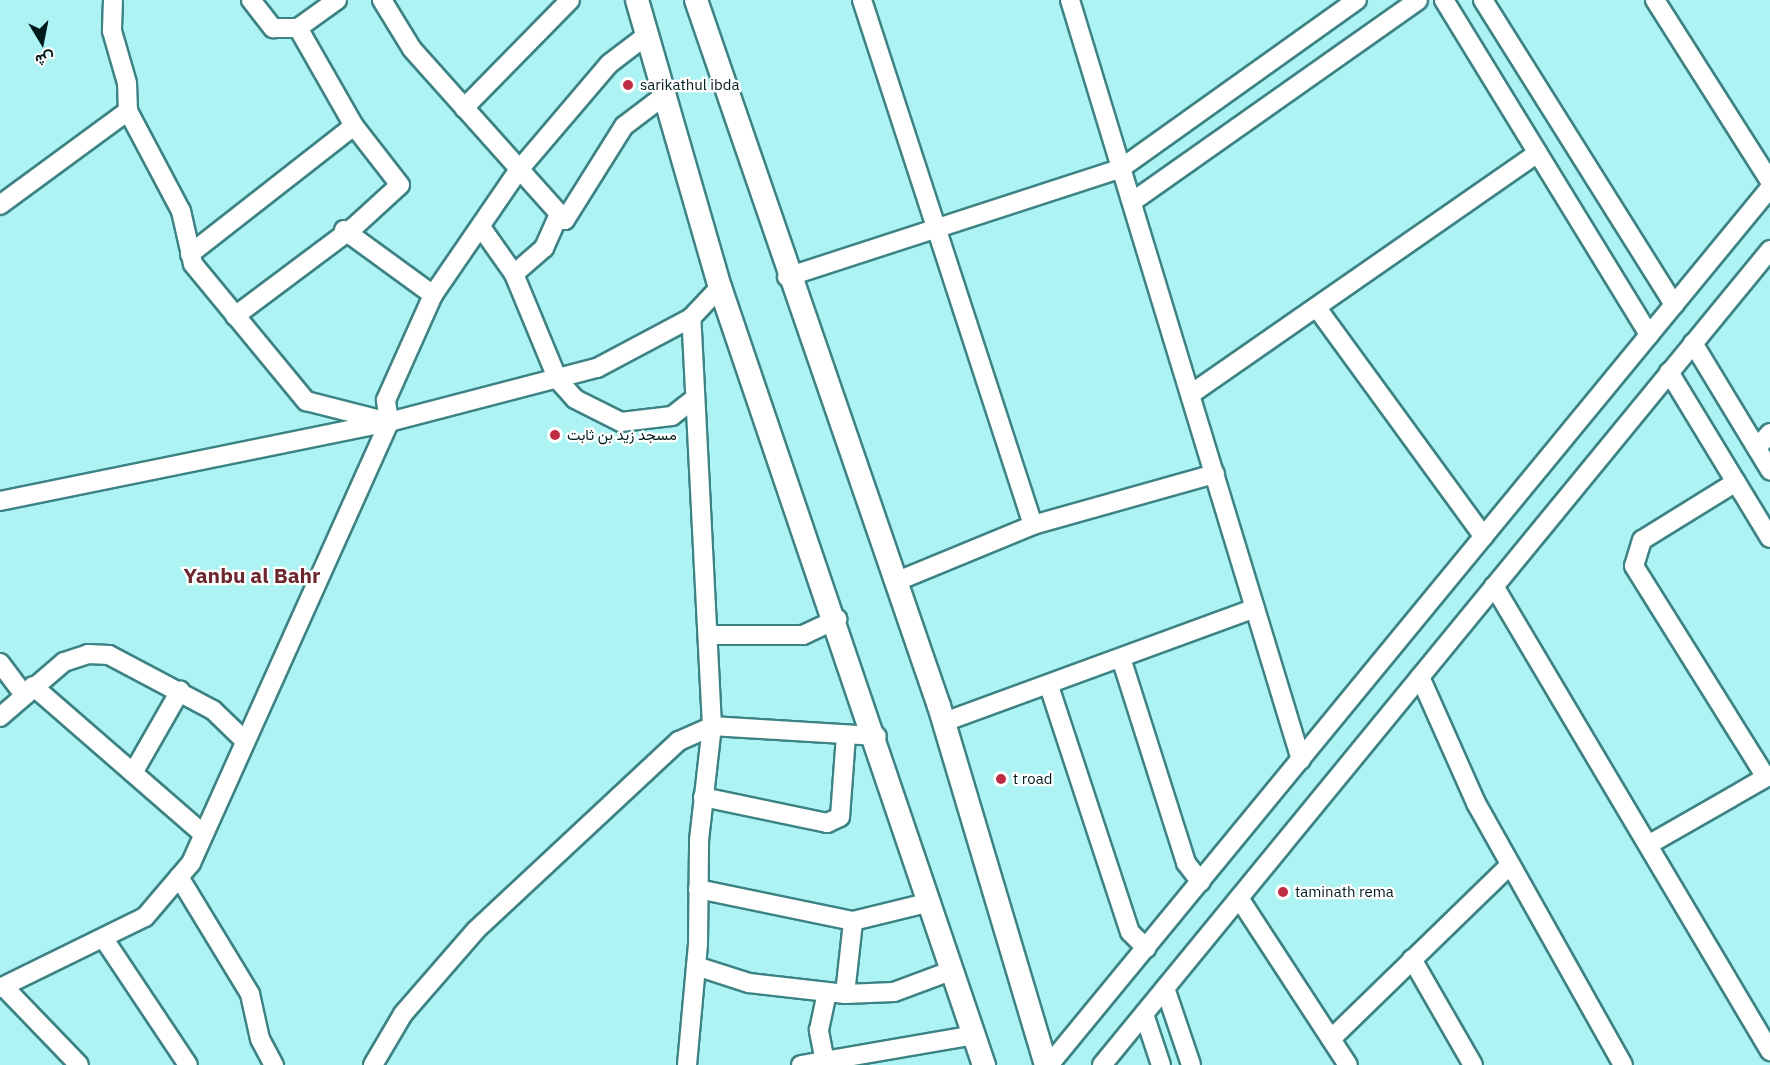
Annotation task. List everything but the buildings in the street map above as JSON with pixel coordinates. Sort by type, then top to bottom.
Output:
[{"type":"street","points":[[113,0],[112,31],[127,83],[128,111],[181,212],[190,254],[235,316],[306,401],[389,422]]},
{"type":"street","points":[[251,0],[273,28],[298,28],[337,0]]},
{"type":"street","points":[[464,108],[570,0]]},
{"type":"street","points":[[637,0],[720,286],[877,736],[984,1065]]},
{"type":"street","points":[[696,0],[787,277],[944,723],[1048,1065]]},
{"type":"street","points":[[862,0],[940,227],[1034,525]]},
{"type":"street","points":[[1070,0],[1301,760]]},
{"type":"street","points":[[1132,202],[1418,0]]},
{"type":"street","points":[[1444,0],[1649,335]]},
{"type":"street","points":[[1483,0],[1674,305]]},
{"type":"street","points":[[1655,0],[1770,181]]},
{"type":"street","points":[[388,1],[412,50],[518,171],[565,220]]},
{"type":"street","points":[[787,277],[1120,169],[1346,3]]},
{"type":"street","points":[[235,316],[400,184],[354,126],[298,28]]},
{"type":"street","points":[[79,1065],[2,987],[145,917],[179,877],[203,834],[243,739],[389,422],[386,400],[433,295],[483,230],[518,171],[609,64],[647,35]]},
{"type":"street","points":[[565,220],[624,126],[665,95]]},
{"type":"street","points":[[0,205],[128,111]]},
{"type":"street","points":[[190,254],[354,126]]},
{"type":"street","points":[[1191,394],[1538,153]]},
{"type":"street","points":[[1048,1065],[1201,882],[1770,188]]},
{"type":"street","points":[[514,274],[544,248],[558,216],[565,220]]},
{"type":"street","points":[[344,230],[433,295]]},
{"type":"street","points":[[483,230],[514,274],[558,380],[575,399],[621,422],[672,416],[694,399]]},
{"type":"street","points":[[1102,1065],[1770,250]]},
{"type":"street","points":[[0,501],[389,422],[558,380],[597,368],[691,318],[720,286]]},
{"type":"street","points":[[1317,308],[1484,537]]},
{"type":"street","points":[[687,1065],[696,966],[703,797],[712,726],[710,634],[694,399],[691,318]]},
{"type":"street","points":[[1693,343],[1770,470]]},
{"type":"street","points":[[1669,372],[1770,538]]},
{"type":"street","points":[[1757,448],[1770,433]]},
{"type":"street","points":[[895,582],[1034,525],[1215,474]]},
{"type":"street","points":[[1648,845],[1768,776],[1634,566],[1642,540],[1736,482]]},
{"type":"street","points":[[1494,586],[1770,1051]]},
{"type":"street","points":[[944,723],[1049,686],[1074,673],[1122,661],[1255,608]]},
{"type":"street","points":[[710,634],[804,635],[837,619]]},
{"type":"street","points":[[0,717],[28,690],[64,662],[88,654],[109,655],[213,710],[243,739]]},
{"type":"street","points":[[1122,661],[1186,864],[1201,882]]},
{"type":"street","points":[[0,663],[28,690],[132,773],[203,834]]},
{"type":"street","points":[[1420,677],[1476,803],[1623,1065]]},
{"type":"street","points":[[1049,686],[1130,932],[1146,948]]},
{"type":"street","points":[[132,773],[180,691]]},
{"type":"street","points":[[373,1065],[403,1014],[476,930],[679,741],[712,726],[877,736]]},
{"type":"street","points":[[703,797],[827,824],[840,817],[846,735]]},
{"type":"street","points":[[1331,1039],[1510,865]]},
{"type":"street","points":[[179,877],[249,994],[269,1063]]},
{"type":"street","points":[[698,889],[853,921],[931,902]]},
{"type":"street","points":[[1239,898],[1348,1065]]},
{"type":"street","points":[[845,994],[853,921]]},
{"type":"street","points":[[104,939],[188,1065]]},
{"type":"street","points":[[1412,959],[1473,1065]]},
{"type":"street","points":[[696,966],[749,983],[845,994],[894,992],[953,970]]},
{"type":"street","points":[[1165,988],[1191,1065]]},
{"type":"street","points":[[825,1062],[819,1030],[827,993]]},
{"type":"street","points":[[1144,1014],[1161,1065]]},
{"type":"street","points":[[801,1065],[975,1035]]},
{"type":"place","name":"sarikathul ibda","points":[[628,85]]},
{"type":"place","name":"مسجد زيد بن ثابت","points":[[555,435]]},
{"type":"place","name":"t road","points":[[1001,779]]},
{"type":"place","name":"taminath rema","points":[[1283,892]]},
{"type":"district","name":"Yanbu al Bahr","points":[[252,575]]}]
